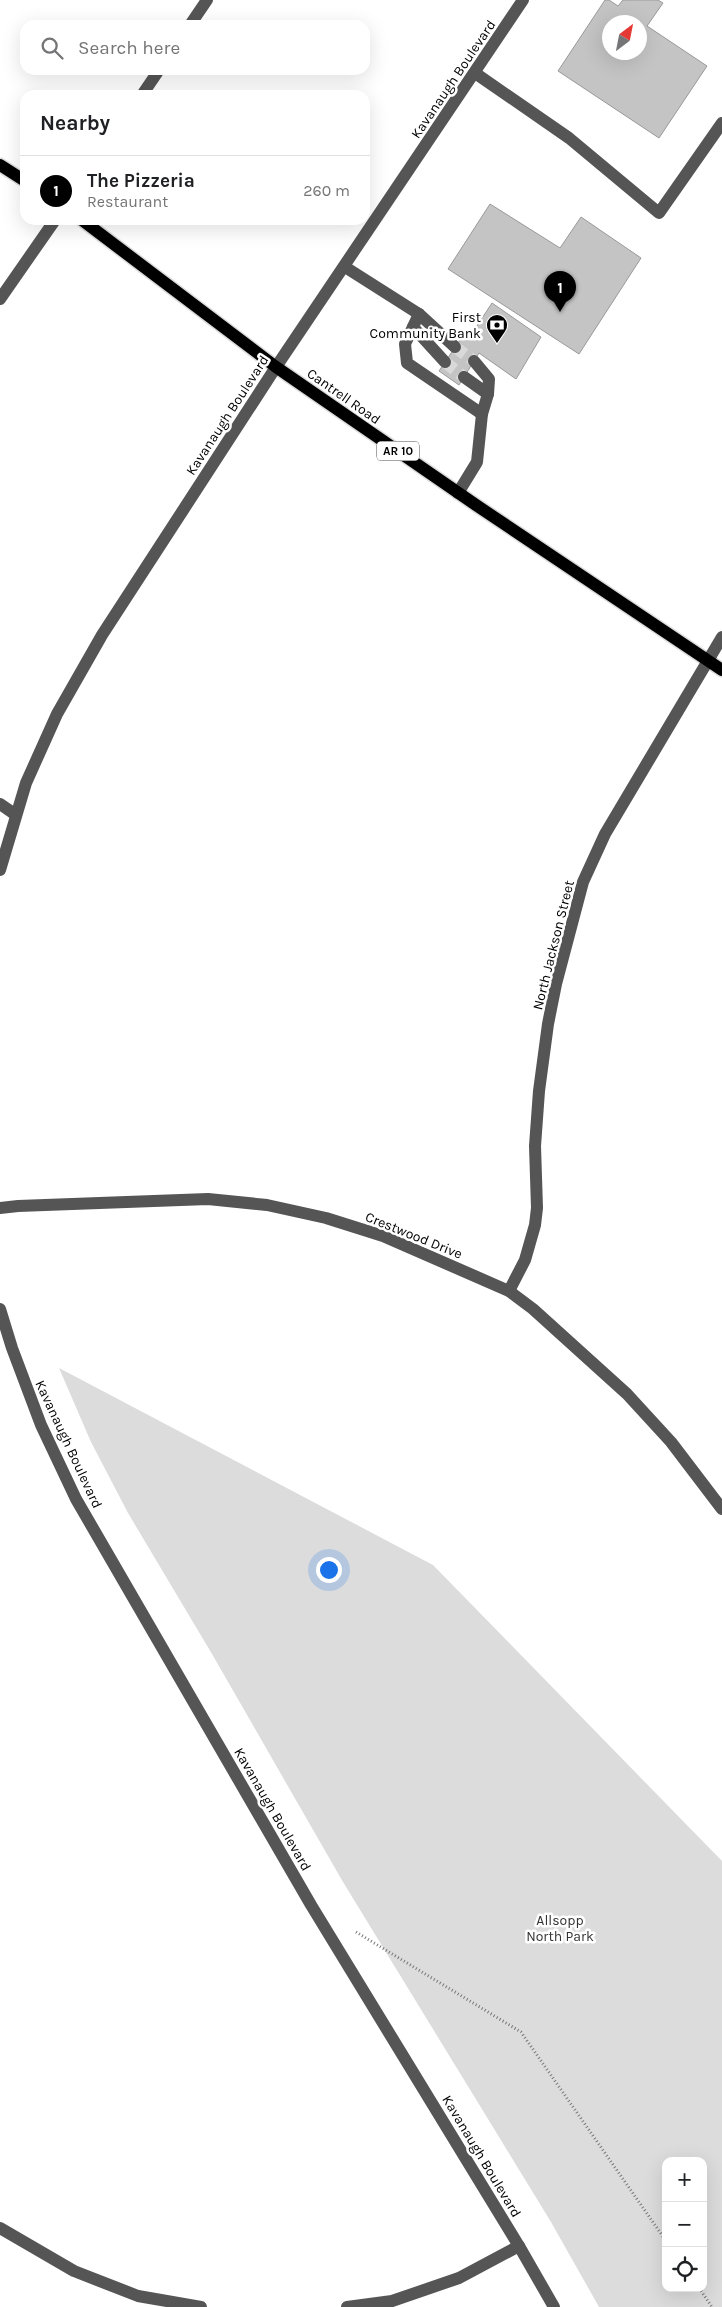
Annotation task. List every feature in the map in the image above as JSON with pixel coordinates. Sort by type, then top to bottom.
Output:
[{"type":"main road","points":[[0,164],[20,178]]},
{"type":"main road","name":"Cantrell Road","points":[[89,225],[276,367],[458,493],[722,670]]},
{"type":"street","points":[[194,20],[208,0]]},
{"type":"street","name":"Kavanaugh Boulevard","points":[[0,870],[26,782],[57,714],[102,635],[276,367],[524,0]]},
{"type":"street","points":[[475,72],[569,138],[659,213],[722,123]]},
{"type":"street","points":[[145,90],[156,75]]},
{"type":"street","points":[[0,299],[52,225]]},
{"type":"street","points":[[345,267],[419,314],[455,348]]},
{"type":"street","points":[[419,314],[405,344],[407,364],[482,414]]},
{"type":"street","points":[[413,326],[445,362]]},
{"type":"street","points":[[458,493],[476,462],[482,414],[488,394],[489,379],[474,361]]},
{"type":"street","points":[[464,377],[488,394]]},
{"type":"street","name":"North Jackson Street","points":[[509,1291],[526,1260],[535,1225],[535,1146],[539,1091],[548,1024],[556,984],[583,882],[605,834],[722,636]]},
{"type":"street","points":[[0,804],[16,815]]},
{"type":"street","name":"Crestwood Drive","points":[[0,1208],[208,1199],[267,1205],[326,1218],[383,1236],[509,1291],[533,1309],[627,1394],[671,1442],[722,1509]]},
{"type":"street","name":"Kavanaugh Boulevard","points":[[0,1309],[12,1348],[41,1425],[76,1500],[311,1905],[520,2246],[554,2307]]},
{"type":"street","points":[[0,2228],[74,2271],[139,2302],[201,2307]]},
{"type":"street","points":[[347,2307],[391,2304],[459,2278],[520,2246]]},
{"type":"path","points":[[353,1930],[521,2032],[662,2235]]},
{"type":"path","points":[[701,2292],[712,2307]]},
{"type":"green space","name":"Allsopp North Park","points":[[59,1368],[433,1565],[722,1861],[722,2307],[599,2307],[551,2222],[343,1882],[212,1654],[128,1513],[91,1442]]},
{"type":"building","points":[[605,0],[609,0],[618,6],[623,0],[658,0],[663,3],[647,26],[707,66],[659,138],[558,71]]},
{"type":"building","points":[[490,204],[560,248],[581,217],[641,258],[579,354],[448,269]]},
{"type":"building","name":"First Community Bank","points":[[492,303],[541,337],[516,379],[479,353],[459,385],[439,371],[462,337],[467,341]]},
{"type":"tunnel","points":[[455,347],[474,361]]},
{"type":"tunnel","points":[[445,362],[464,377]]},
{"type":"place","name":"The Pizzeria","points":[[560,312]]},
{"type":"place","name":"First Community Bank","points":[[497,344]]}]
